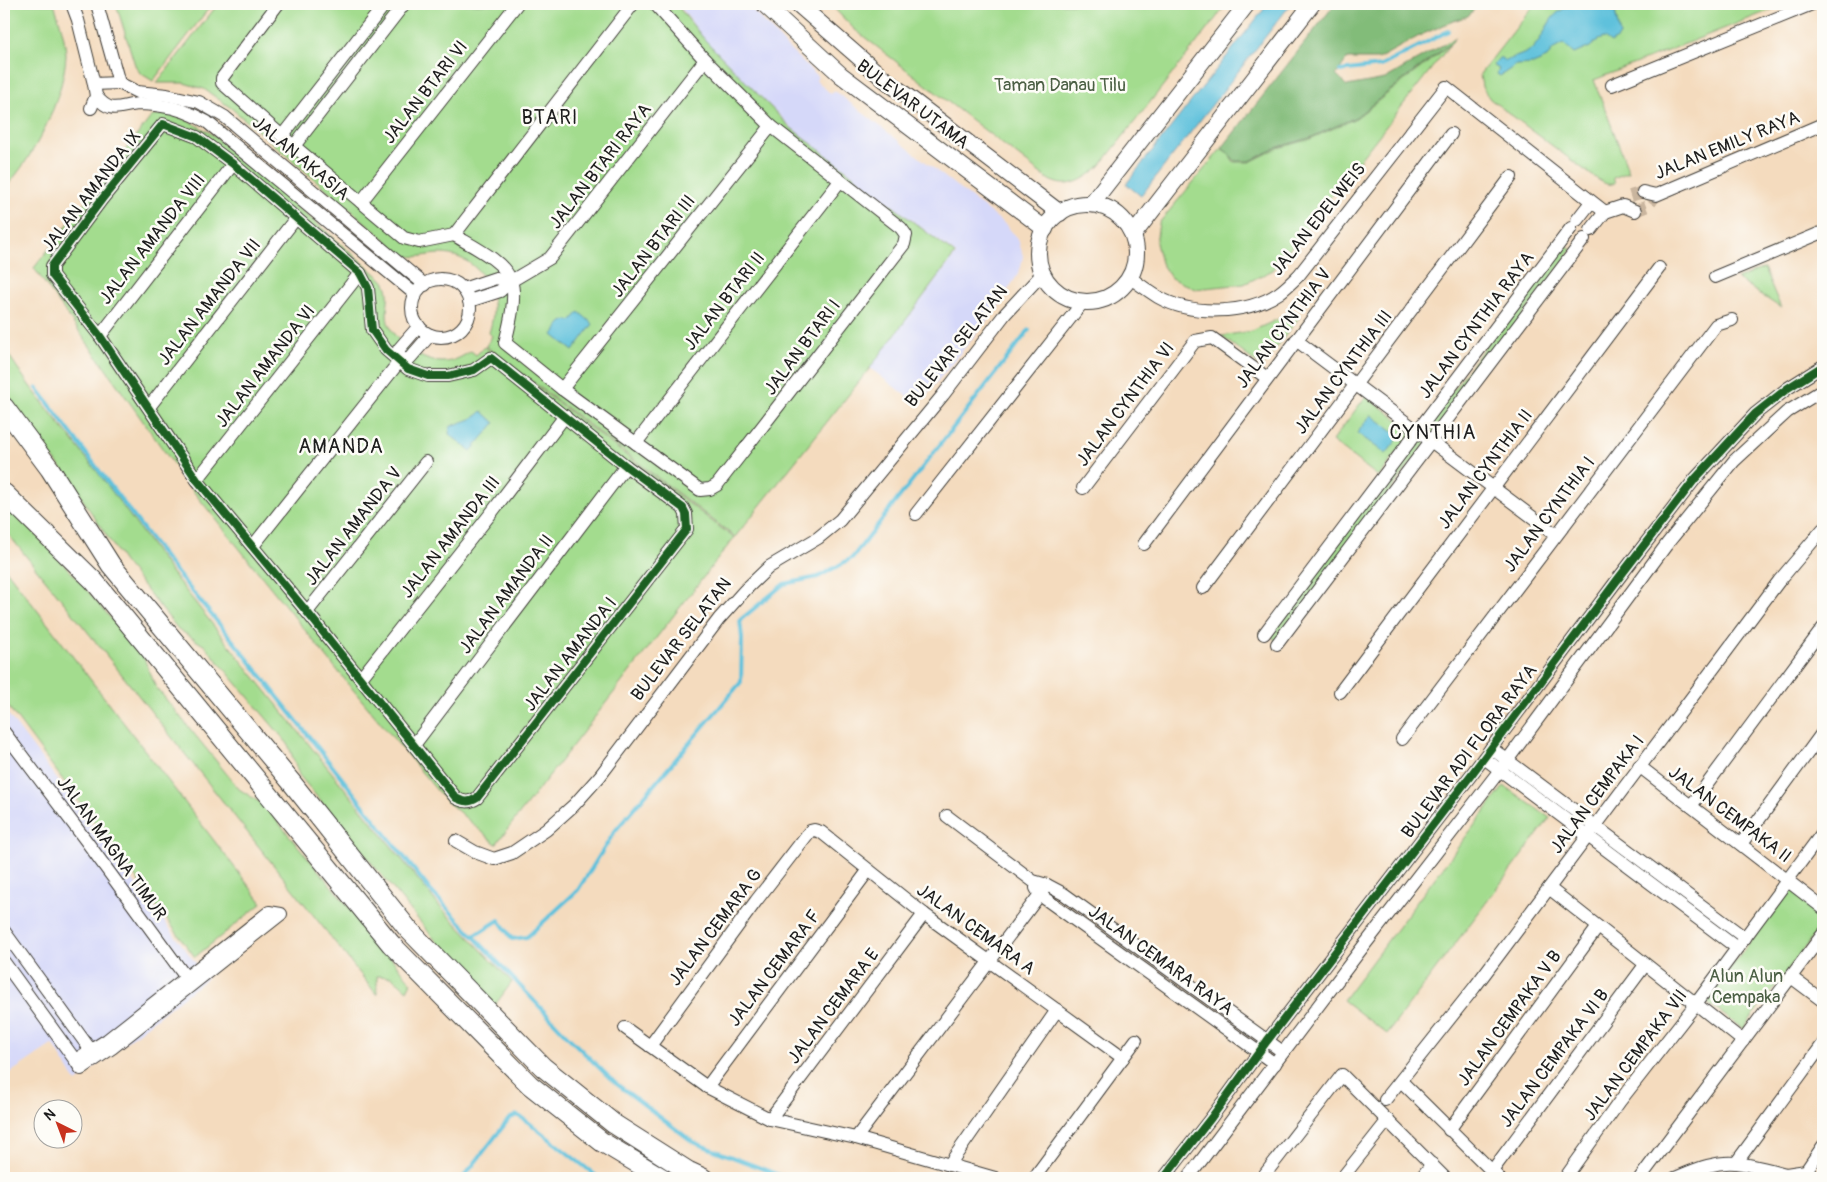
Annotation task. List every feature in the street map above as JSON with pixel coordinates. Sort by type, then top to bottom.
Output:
[{"type":"highway","points":[[4,407],[50,469],[111,565],[292,783],[408,929],[543,1067],[614,1124],[688,1171],[703,1178]]},
{"type":"highway","points":[[4,493],[94,581],[391,944],[530,1085],[602,1142],[662,1178]]},
{"type":"main road","name":"BULEVAR UTAMA","points":[[798,4],[884,78],[1060,213]]},
{"type":"main road","points":[[1091,204],[1248,4]]},
{"type":"main road","points":[[1133,235],[1312,4]]},
{"type":"main road","name":"BULEVAR UTAMA","points":[[770,6],[848,80],[1045,229]]},
{"type":"main road","points":[[1080,205],[1102,206],[1112,211],[1128,226],[1133,235],[1136,257],[1134,267],[1123,286],[1110,296],[1083,302],[1064,296],[1048,282],[1039,262],[1040,239],[1045,229],[1060,213],[1080,205]]},
{"type":"street","points":[[72,4],[78,20],[94,96],[100,102],[118,109],[109,118]]},
{"type":"street","points":[[97,4],[119,83]]},
{"type":"street","points":[[278,4],[221,80],[282,136],[404,238],[419,242],[454,235],[633,4]]},
{"type":"street","points":[[282,136],[385,4]]},
{"type":"street","points":[[294,146],[404,4]]},
{"type":"street","name":"JALAN BTARI VI","points":[[361,202],[517,4]]},
{"type":"street","points":[[655,4],[706,60],[771,126],[840,181]]},
{"type":"street","points":[[1612,85],[1812,4]]},
{"type":"street","name":"JALAN BTARI RAYA","points":[[469,301],[500,291],[511,281],[550,258],[706,60]]},
{"type":"street","name":"JALAN AKASIA","points":[[94,96],[119,83],[137,98],[188,112],[207,122],[416,296]]},
{"type":"street","name":"JALAN EDELWEIS","points":[[1129,277],[1159,298],[1188,307],[1221,312],[1251,307],[1279,294],[1299,275],[1446,87],[1591,202]]},
{"type":"street","name":"JALAN AKASIA","points":[[118,109],[137,98],[167,95],[199,102],[225,117],[425,285]]},
{"type":"street","name":"JALAN AMANDA IX","points":[[100,336],[52,275],[52,266],[159,127],[164,124],[197,137],[233,164]]},
{"type":"street","name":"JALAN EMILY RAYA","points":[[1643,192],[1656,195],[1823,124]]},
{"type":"street","name":"JALAN BTARI III","points":[[562,389],[771,126]]},
{"type":"street","name":"JALAN CYNTHIA V","points":[[1144,544],[1451,134]]},
{"type":"street","points":[[233,164],[360,272],[368,288],[372,330],[386,350],[408,369],[428,376],[448,376],[474,370],[491,358],[626,466]]},
{"type":"street","name":"JALAN AMANDA VIII","points":[[100,336],[233,164]]},
{"type":"street","name":"JALAN CYNTHIA III","points":[[1203,588],[1511,177]]},
{"type":"street","name":"JALAN BTARI I","points":[[636,443],[696,489],[710,489],[717,485],[904,244],[906,235],[901,228],[840,181]]},
{"type":"street","name":"JALAN BTARI II","points":[[636,443],[840,181]]},
{"type":"street","points":[[1591,202],[1605,212],[1629,204]]},
{"type":"street","name":"JALAN CYNTHIA RAYA","points":[[1264,634],[1591,202]]},
{"type":"street","name":"JALAN CYNTHIA RAYA","points":[[1277,644],[1605,212]]},
{"type":"street","name":"JALAN AMANDA VII","points":[[149,408],[296,218]]},
{"type":"street","points":[[1716,277],[1823,232]]},
{"type":"street","points":[[454,235],[499,263],[511,281],[512,303],[510,324],[505,343],[562,389],[636,443]]},
{"type":"street","name":"JALAN CYNTHIA II","points":[[1340,692],[1659,268]]},
{"type":"street","name":"JALAN AMANDA VI","points":[[197,480],[360,272]]},
{"type":"street","name":"BULEVAR SELATAN","points":[[456,841],[475,852],[494,858],[512,853],[546,830],[574,805],[606,768],[719,619],[769,567],[818,538],[840,520],[943,395],[1005,314],[1043,273]]},
{"type":"street","points":[[463,289],[496,278],[511,281]]},
{"type":"street","points":[[438,280],[445,280],[463,289],[469,301],[469,316],[467,322],[457,332],[444,337],[430,335],[419,326],[413,315],[413,308],[416,296],[425,285],[438,280]]},
{"type":"street","points":[[916,514],[1083,302]]},
{"type":"street","name":"JALAN CYNTHIA I","points":[[1402,739],[1555,534],[1716,325],[1732,320]]},
{"type":"street","points":[[399,362],[399,349],[419,326]]},
{"type":"street","points":[[253,546],[399,362],[410,358],[430,335]]},
{"type":"street","points":[[100,336],[197,480],[414,744]]},
{"type":"street","name":"JALAN CYNTHIA VI","points":[[1083,488],[1195,341],[1212,338],[1267,378]]},
{"type":"street","points":[[1296,340],[1555,534]]},
{"type":"street","name":"BULEVAR ADI FLORA RAYA","points":[[1164,1178],[1695,479],[1755,414],[1788,388],[1823,366]]},
{"type":"street","name":"BULEVAR ADI FLORA RAYA","points":[[1188,1178],[1504,765],[1529,728],[1593,646],[1667,544],[1710,490],[1734,461],[1787,412],[1823,390]]},
{"type":"street","name":"JALAN AMANDA III","points":[[361,678],[492,512],[564,416]]},
{"type":"street","name":"JALAN AMANDA V","points":[[307,612],[426,462]]},
{"type":"street","name":"JALAN AMANDA I","points":[[414,744],[456,798],[464,802],[471,802],[477,798],[687,529],[686,514],[683,508],[626,466]]},
{"type":"street","name":"JALAN AMANDA II","points":[[414,744],[626,466]]},
{"type":"street","points":[[1695,479],[1710,490]]},
{"type":"street","name":"JALAN CEMPAKA I","points":[[1385,1100],[1549,888],[1779,581],[1823,529]]},
{"type":"street","points":[[1691,806],[1823,628]]},
{"type":"street","name":"JALAN MAGNA TIMUR","points":[[4,732],[188,981]]},
{"type":"street","points":[[1741,844],[1823,732]]},
{"type":"street","points":[[1488,753],[1741,943]]},
{"type":"street","name":"JALAN CEMPAKA II","points":[[1640,766],[1823,908]]},
{"type":"street","name":"JALAN CEMARA RAYA","points":[[947,816],[1275,1064]]},
{"type":"street","name":"JALAN CEMARA A","points":[[810,831],[821,832],[924,914],[1123,1058]]},
{"type":"street","name":"JALAN CEMARA G","points":[[650,1046],[738,924],[810,831]]},
{"type":"street","name":"JALAN CEMPAKA VII","points":[[1565,1178],[1620,1101],[1823,832]]},
{"type":"street","name":"JALAN CEMARA F","points":[[708,1087],[868,871]]},
{"type":"street","points":[[1549,888],[1743,1041]]},
{"type":"street","points":[[856,1138],[1043,890]]},
{"type":"street","name":"JALAN CEMARA RAYA","points":[[1043,890],[1075,902],[1283,1052]]},
{"type":"street","points":[[4,962],[78,1065],[94,1054],[107,1040],[281,914],[269,912],[188,981]]},
{"type":"street","name":"JALAN CEMARA E","points":[[770,1119],[924,914]]},
{"type":"street","name":"JALAN CEMPAKA V B","points":[[1448,1130],[1598,927]]},
{"type":"street","points":[[4,931],[94,1054]]},
{"type":"street","points":[[1640,1178],[1823,934]]},
{"type":"street","name":"JALAN CEMPAKA VI B","points":[[1495,1175],[1645,965]]},
{"type":"street","points":[[1791,977],[1823,1001]]},
{"type":"street","points":[[949,1165],[1057,1010]]},
{"type":"street","points":[[625,1028],[708,1087],[770,1119],[856,1138],[995,1178]]},
{"type":"street","points":[[1034,1178],[1136,1040]]},
{"type":"street","points":[[1736,1163],[1823,1044]]},
{"type":"street","points":[[1262,1178],[1342,1075],[1445,1178]]},
{"type":"street","points":[[1401,1081],[1495,1175]]},
{"type":"street","points":[[1342,1178],[1388,1120]]},
{"type":"street","points":[[1675,1178],[1710,1165],[1736,1163],[1786,1174],[1806,1171],[1823,1146]]},
{"type":"street","points":[[1421,1178],[1432,1164]]},
{"type":"shaded area","points":[[678,4],[747,4],[818,77],[816,80],[831,94],[835,91],[1006,225],[1018,239],[1023,256],[1021,267],[1002,299],[1003,301],[918,405],[870,368],[956,254],[792,128],[705,40]]},
{"type":"shaded area","points":[[4,709],[207,978],[76,1082],[53,1044],[4,1077]]},
{"type":"green space","points":[[4,4],[54,4],[64,37],[66,56],[59,91],[45,127],[26,161],[4,189]]},
{"type":"green space","points":[[116,4],[212,4],[153,81],[140,73],[135,65]]},
{"type":"green space","points":[[218,4],[676,4],[705,40],[791,128],[955,254],[870,368],[735,537],[486,346],[492,336],[489,333],[493,318],[493,302],[487,283],[476,268],[460,258],[450,255],[435,254],[416,257],[402,254],[231,108],[204,89],[184,83],[157,83]]},
{"type":"green space","name":"Taman Danau Tilu","points":[[830,4],[1227,4],[1100,166],[1079,181],[1060,184],[1050,181],[854,29]]},
{"type":"green space","points":[[1335,4],[1479,4],[1468,16],[1421,35],[1378,59],[1347,59],[1336,75],[1347,86],[1385,79],[1456,37],[1451,43],[1356,117],[1310,138],[1278,147],[1250,161],[1235,161],[1222,148]]},
{"type":"green space","points":[[1535,4],[1786,4],[1594,80],[1629,172],[1613,178],[1615,183],[1609,184],[1594,177],[1490,99],[1482,87],[1480,74]]},
{"type":"green space","points":[[1450,45],[1273,270],[1244,284],[1195,289],[1171,278],[1161,263],[1156,243],[1159,223],[1221,149],[1228,153],[1234,162],[1250,162],[1278,148],[1310,139],[1356,118]]},
{"type":"green space","points":[[164,113],[184,119],[213,135],[383,280],[388,291],[387,320],[398,339],[411,351],[426,359],[442,362],[457,359],[471,351],[476,355],[485,347],[734,538],[496,844],[444,799],[350,686],[189,486],[34,268],[151,117]]},
{"type":"green space","points":[[1563,243],[1572,250],[1430,438],[1422,431]]},
{"type":"green space","points":[[1764,268],[1781,308],[1737,279]]},
{"type":"green space","points":[[1294,312],[1300,316],[1262,367],[1221,336],[1252,331]]},
{"type":"green space","points":[[4,348],[29,385],[228,644],[441,908],[512,982],[495,1005],[455,964],[299,775],[288,744],[205,646],[178,629],[124,562],[63,470],[4,400]]},
{"type":"green space","points":[[1366,396],[1413,431],[1379,477],[1332,441]]},
{"type":"green space","points":[[1418,435],[1427,442],[1277,641],[1268,634]]},
{"type":"green space","points":[[4,500],[74,575],[143,656],[156,687],[239,789],[264,805],[411,982],[407,990],[392,977],[377,976],[377,995],[4,529]]},
{"type":"green space","points":[[4,567],[262,903],[195,957],[4,701]]},
{"type":"green space","points":[[1504,786],[1550,818],[1387,1034],[1343,1000]]},
{"type":"green space","name":"Alun Alun Cempaka","points":[[1791,889],[1823,914],[1823,923],[1743,1029],[1705,1001]]},
{"type":"water","points":[[1268,4],[1291,4],[1141,196],[1126,184]]},
{"type":"water","points":[[1575,4],[1615,11],[1620,36],[1611,43],[1604,38],[1598,40],[1590,47],[1574,54],[1563,44],[1552,50],[1547,58],[1533,64],[1516,65],[1500,76],[1497,74],[1499,69],[1493,65],[1500,57],[1505,61],[1531,50],[1539,41],[1553,17],[1558,12]]},
{"type":"water","points":[[579,312],[593,324],[573,351],[553,335],[562,322],[571,321]]},
{"type":"water","points":[[482,411],[495,423],[471,451],[449,434],[450,427],[471,419]]},
{"type":"water","points":[[1371,415],[1400,436],[1386,454],[1357,433]]},
{"type":"waterway","points":[[1340,71],[1381,66],[1448,31]]},
{"type":"waterway","points":[[474,936],[499,920],[512,939],[527,937],[578,890],[615,831],[741,682],[742,638],[740,620],[784,584],[818,577],[852,558],[1029,330]]},
{"type":"waterway","points":[[37,388],[168,562],[248,659],[430,890],[570,1039],[614,1082],[693,1142],[787,1178]]},
{"type":"waterway","points":[[463,1178],[509,1119],[517,1115],[599,1178]]},
{"type":"tunnel","points":[[1630,196],[1643,192]]},
{"type":"tunnel","points":[[1635,211],[1648,206],[1656,195]]},
{"type":"cycle path","points":[[163,124],[197,137],[233,164],[360,273],[368,288],[372,330],[386,350],[408,369],[428,376],[448,376],[474,370],[491,358],[626,466],[683,508],[686,514],[687,529],[474,800],[466,801],[456,798],[307,612],[197,480],[100,336],[52,275],[52,266],[102,199],[163,124]]},
{"type":"cycle path","points":[[1164,1178],[1695,479],[1755,414],[1788,388],[1823,366]]},
{"type":"district","name":"BTARI","points":[[550,117]]},
{"type":"district","name":"CYNTHIA","points":[[1433,432]]},
{"type":"district","name":"AMANDA","points":[[341,446]]}]
